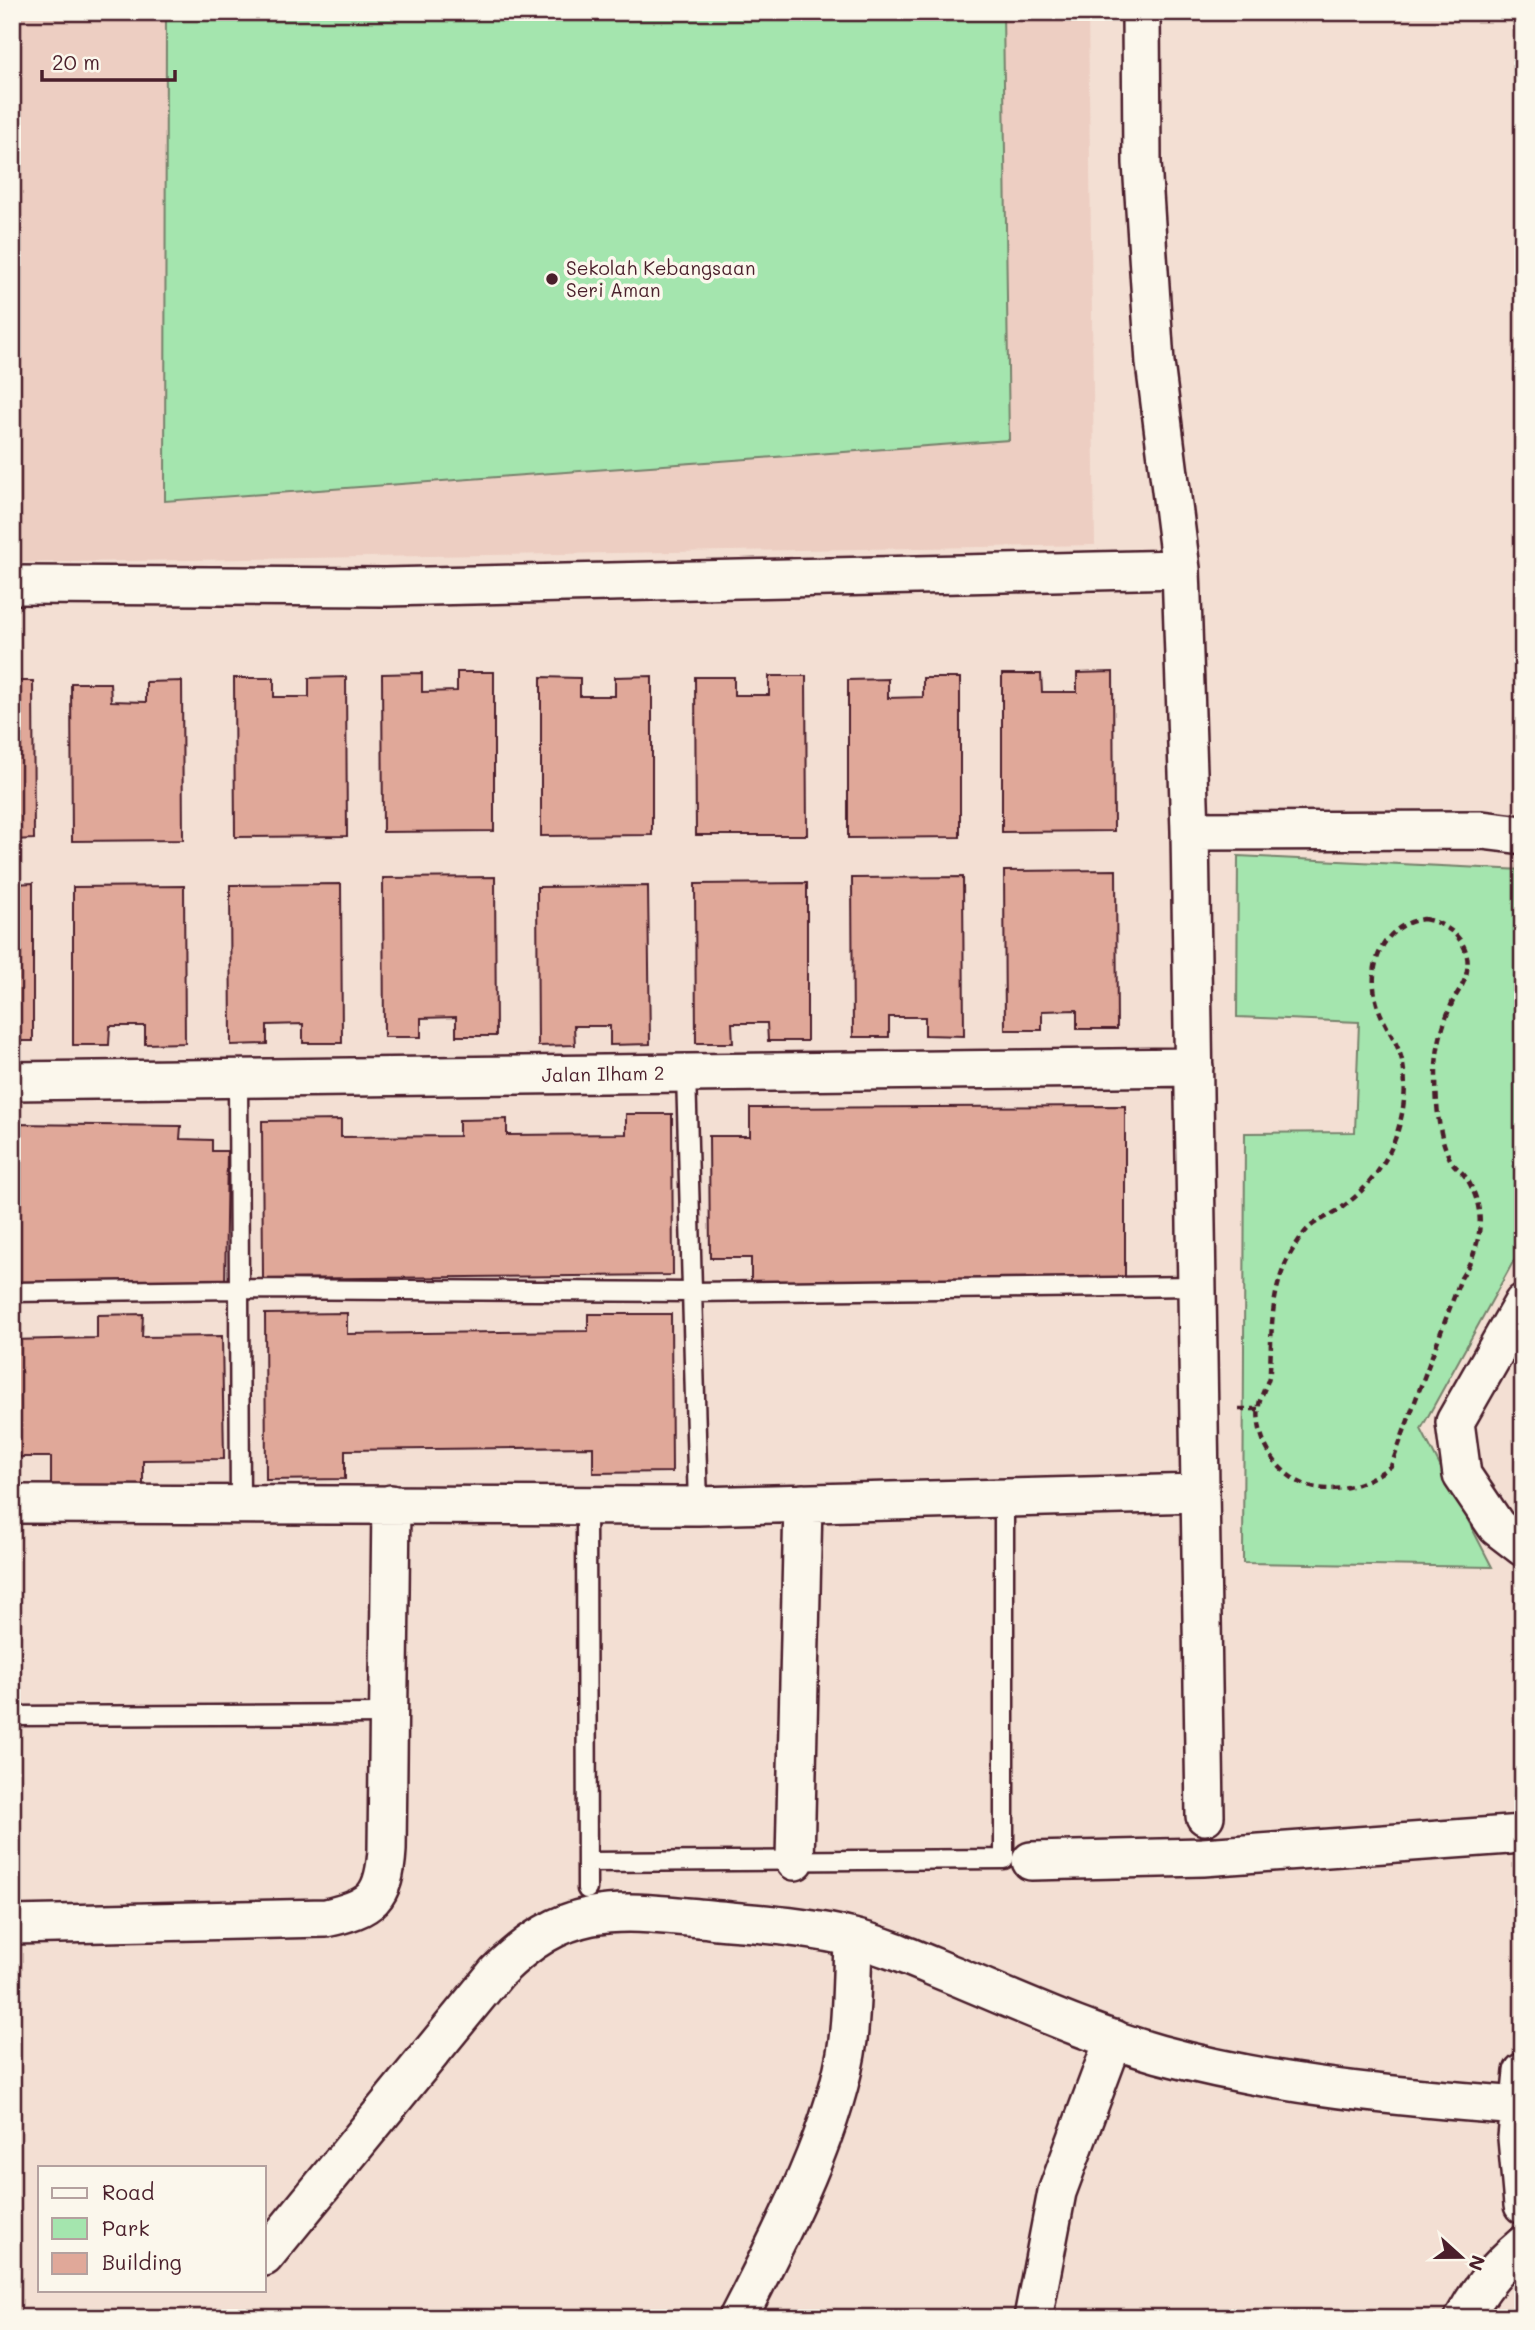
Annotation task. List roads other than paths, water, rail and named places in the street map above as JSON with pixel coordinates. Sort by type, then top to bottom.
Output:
[{"type":"street","points":[[1141,12],[1142,163],[1155,363],[1181,569],[1190,831],[1205,1816]]},
{"type":"street","points":[[12,585],[399,587],[1181,569]]},
{"type":"street","points":[[1190,831],[1482,830],[1523,835]]},
{"type":"street","name":"Jalan Ilham 2","points":[[12,1081],[1194,1067]]},
{"type":"street","points":[[1523,1303],[1455,1422],[1462,1475],[1497,1527],[1523,1547]]},
{"type":"street","points":[[12,1504],[698,1506],[1200,1493]]},
{"type":"street","points":[[795,1861],[803,1503]]},
{"type":"street","points":[[12,1925],[326,1918],[352,1912],[370,1904],[385,1877],[391,1504]]},
{"type":"street","points":[[1031,1861],[1203,1857],[1523,1834]]},
{"type":"street","points":[[266,2255],[497,1972],[525,1944],[548,1931],[574,1918],[602,1913],[648,1914],[806,1929],[853,1938],[1114,2039],[1210,2065],[1384,2095],[1521,2089],[1517,2138],[1523,2205]]},
{"type":"street","points":[[738,2318],[785,2226],[830,2112],[848,2041],[853,1938]]},
{"type":"street","points":[[1032,2318],[1057,2192],[1114,2039]]},
{"type":"street","points":[[1464,2318],[1480,2287],[1499,2264],[1523,2245]]},
{"type":"lane","points":[[686,1073],[698,1506]]},
{"type":"lane","points":[[239,1078],[240,1503]]},
{"type":"lane","points":[[12,1292],[239,1289],[692,1292],[1197,1286]]},
{"type":"lane","points":[[587,1862],[1004,1859],[1004,1497]]},
{"type":"lane","points":[[586,1506],[587,1889]]},
{"type":"lane","points":[[12,1716],[389,1714]]},
{"type":"place","name":"Sekolah Kebangsaan Seri Aman","points":[[552,279]]}]
